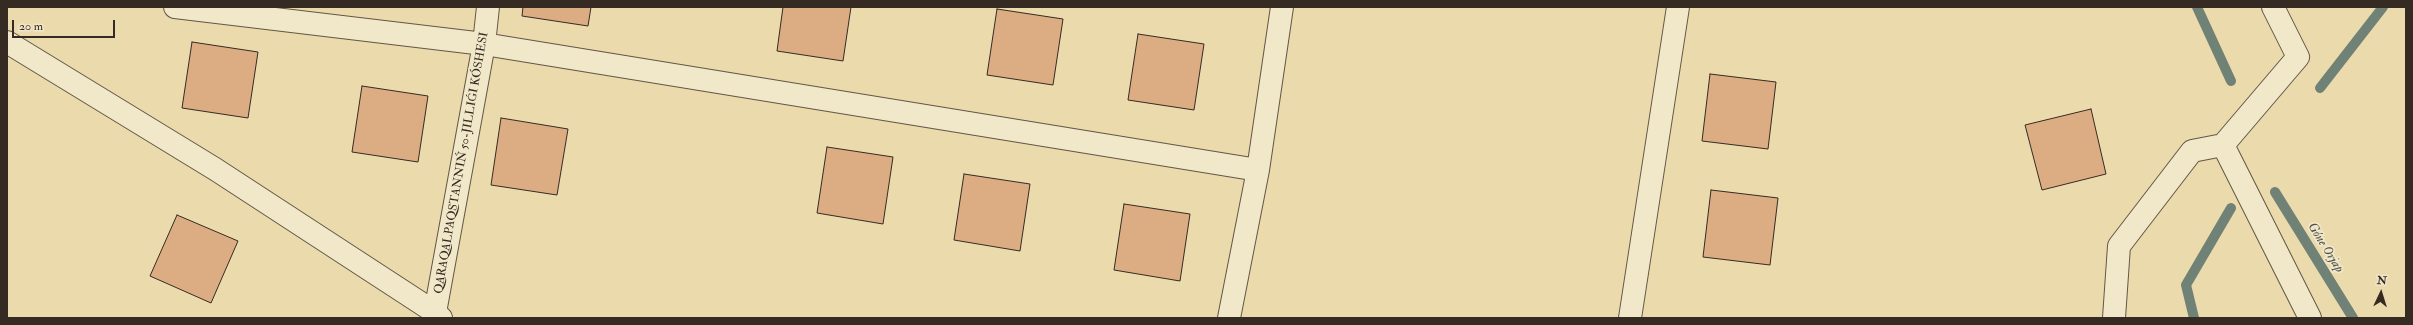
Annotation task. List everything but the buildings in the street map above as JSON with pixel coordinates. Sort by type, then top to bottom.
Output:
[{"type":"street","points":[[175,7],[484,44],[1258,170]]},
{"type":"street","points":[[7,42],[215,169],[437,316],[484,44],[488,7]]},
{"type":"street","points":[[1229,318],[1258,170],[1282,7]]},
{"type":"street","points":[[1630,318],[1678,7]]},
{"type":"street","points":[[2114,318],[2119,246],[2192,151],[2223,145],[2298,57],[2273,7]]},
{"type":"street","points":[[2223,145],[2310,318]]},
{"type":"waterway","name":"Góne Orjap","points":[[2197,7],[2231,81]]},
{"type":"waterway","points":[[2320,88],[2383,7]]},
{"type":"waterway","name":"Góne Orjap","points":[[2275,192],[2353,318]]},
{"type":"waterway","points":[[2194,318],[2186,285],[2231,208]]}]
